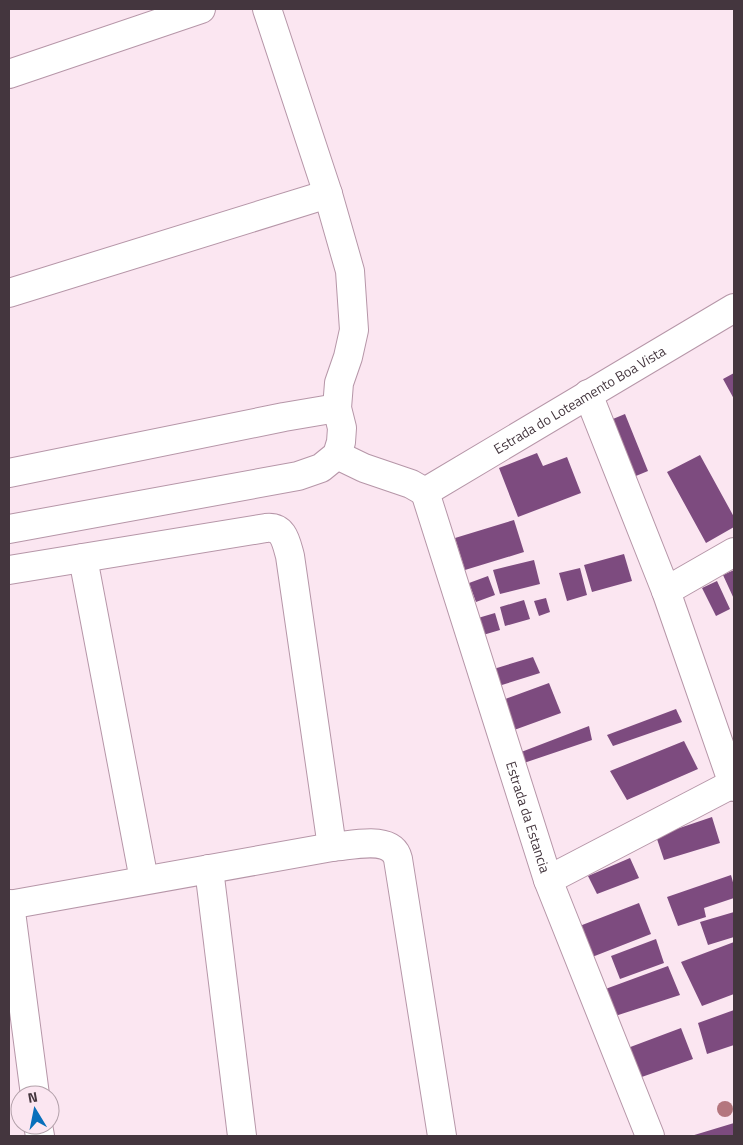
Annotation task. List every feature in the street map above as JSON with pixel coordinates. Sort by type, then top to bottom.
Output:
[{"type":"street","points":[[9,74],[201,9]]},
{"type":"street","points":[[9,529],[298,476],[321,468],[337,455],[341,442],[342,428],[337,408],[339,383],[348,357],[354,330],[350,271],[328,194],[267,9]]},
{"type":"street","points":[[9,293],[328,194]]},
{"type":"street","name":"Estrada do Loteamento Boa Vista","points":[[425,492],[734,308]]},
{"type":"street","points":[[548,880],[734,785],[666,591],[588,394]]},
{"type":"street","points":[[9,473],[284,416],[337,408]]},
{"type":"street","points":[[337,455],[364,468],[411,484],[425,492]]},
{"type":"street","name":"Estrada da Estancia","points":[[425,492],[548,880],[650,1136]]},
{"type":"street","points":[[9,570],[272,527],[279,530],[284,537],[290,556],[332,847]]},
{"type":"street","points":[[666,591],[734,552]]},
{"type":"street","points":[[83,558],[144,880]]},
{"type":"street","points":[[33,1085],[10,904],[332,847],[376,843],[389,846],[396,853],[442,1136]]},
{"type":"street","points":[[209,869],[242,1136]]},
{"type":"building","points":[[734,373],[734,399],[723,379]]},
{"type":"building","points":[[625,414],[648,471],[631,478],[608,421]]},
{"type":"building","points":[[537,453],[543,466],[567,457],[581,493],[518,517],[499,468]]},
{"type":"building","points":[[700,455],[734,517],[734,527],[706,543],[667,472]]},
{"type":"building","points":[[514,520],[524,552],[465,570],[455,538]]},
{"type":"building","points":[[624,554],[632,581],[592,592],[584,565]]},
{"type":"building","points":[[534,560],[540,584],[500,594],[493,570]]},
{"type":"building","points":[[580,568],[587,595],[567,601],[559,573]]},
{"type":"building","points":[[734,570],[734,599],[723,575]]},
{"type":"building","points":[[488,576],[495,595],[476,602],[469,583]]},
{"type":"building","points":[[717,581],[730,609],[716,616],[702,588]]},
{"type":"building","points":[[546,598],[550,612],[539,616],[534,601]]},
{"type":"building","points":[[524,600],[530,619],[505,626],[500,607]]},
{"type":"building","points":[[495,613],[500,630],[483,635],[478,618]]},
{"type":"building","points":[[533,657],[540,673],[492,688],[487,671]]},
{"type":"building","points":[[549,683],[561,713],[506,733],[497,702]]},
{"type":"building","points":[[676,709],[682,722],[613,746],[607,735]]},
{"type":"building","points":[[589,726],[592,740],[518,765],[516,754]]},
{"type":"building","points":[[684,741],[698,769],[627,800],[610,771]]},
{"type":"building","points":[[712,817],[720,843],[664,860],[656,836]]},
{"type":"building","points":[[630,858],[639,878],[597,894],[588,876]]},
{"type":"building","points":[[731,875],[734,886],[734,898],[704,908],[706,917],[678,926],[667,897]]},
{"type":"building","points":[[639,903],[651,934],[587,959],[577,927]]},
{"type":"building","points":[[734,912],[734,937],[708,945],[700,922]]},
{"type":"building","points":[[656,939],[664,963],[620,979],[611,956]]},
{"type":"building","points":[[734,942],[734,994],[702,1006],[681,962]]},
{"type":"building","points":[[668,966],[680,995],[609,1018],[600,991]]},
{"type":"building","points":[[734,1010],[734,1045],[707,1054],[698,1023]]},
{"type":"building","points":[[681,1028],[693,1059],[636,1079],[625,1049]]},
{"type":"building","points":[[734,1123],[734,1136],[691,1136]]}]
